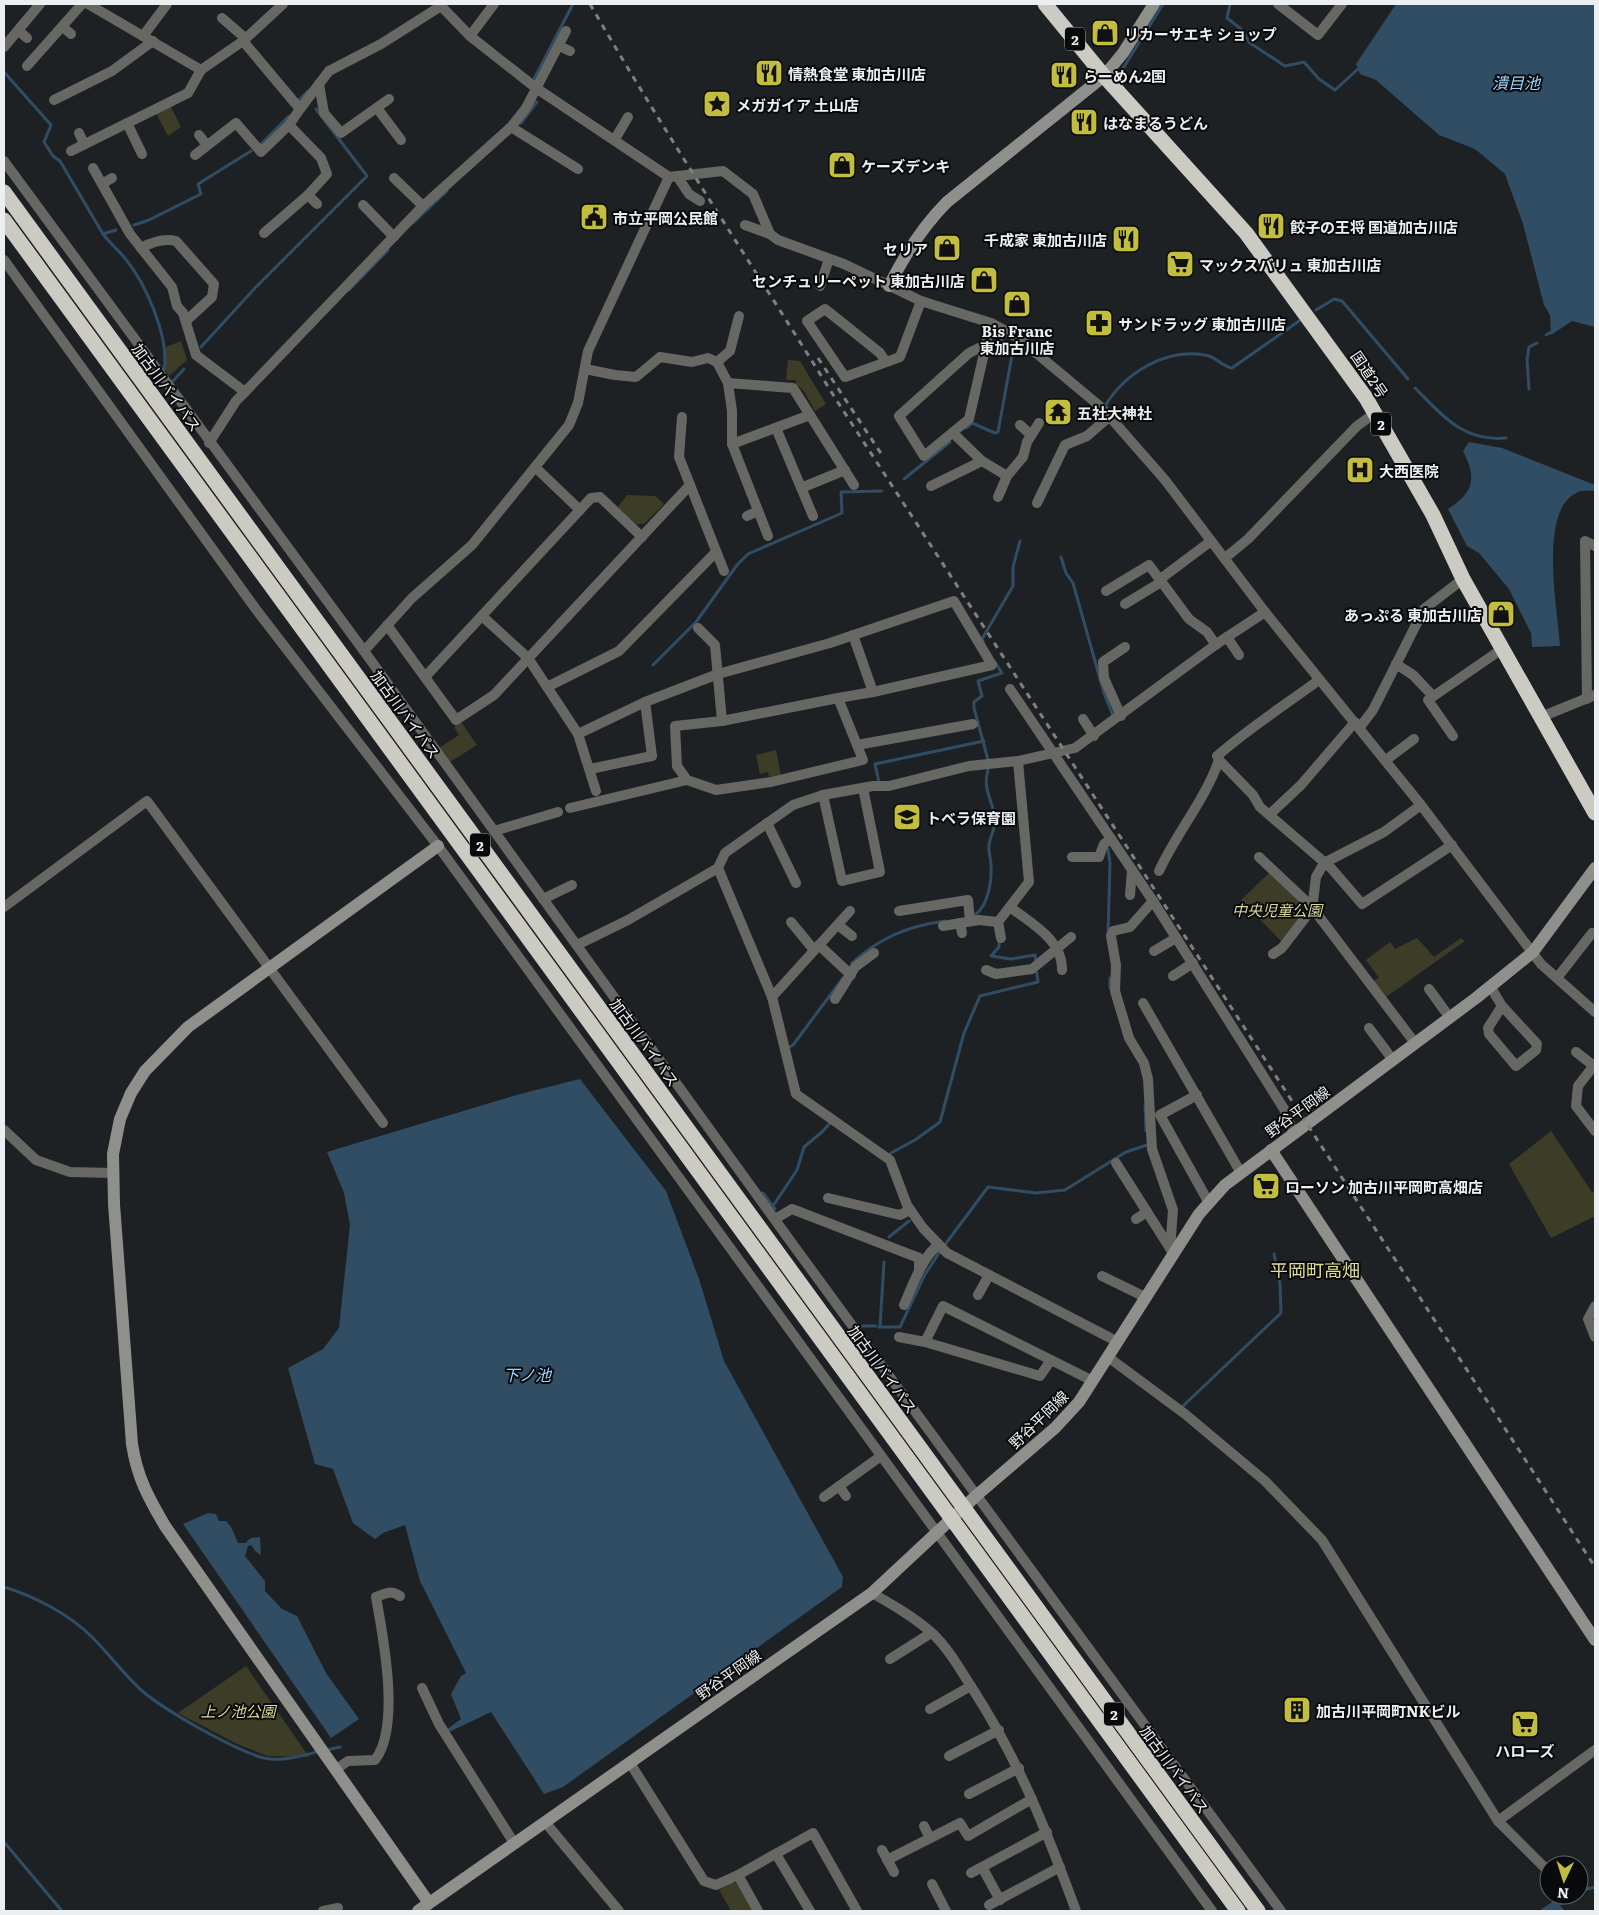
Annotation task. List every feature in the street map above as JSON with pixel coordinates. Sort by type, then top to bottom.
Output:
[{"type":"highway","name":"国道2号","points":[[1045,4],[1104,76],[1246,233],[1325,340],[1375,413],[1433,515],[1463,579],[1595,813]]},
{"type":"highway","name":"加古川バイパス","points":[[4,192],[1258,1911]]},
{"type":"highway","name":"2","points":[[4,220],[1238,1911]]},
{"type":"street","points":[[4,47],[23,35],[40,4]]},
{"type":"street","points":[[26,66],[82,4]]},
{"type":"street","points":[[88,4],[153,40],[201,70]]},
{"type":"street","points":[[143,36],[167,4]]},
{"type":"street","points":[[70,151],[188,93],[201,70],[244,40],[281,4]]},
{"type":"street","points":[[470,36],[494,4]]},
{"type":"street","points":[[889,286],[908,248],[930,219],[947,202],[1104,76],[1123,52],[1154,4]]},
{"type":"street","points":[[1278,4],[1318,35],[1342,4]]},
{"type":"street","points":[[195,155],[236,123],[260,152],[289,125],[329,71],[381,44],[440,5],[470,36],[536,88],[673,176],[689,194],[700,201]]},
{"type":"street","points":[[222,18],[244,40],[300,109]]},
{"type":"street","points":[[63,27],[71,34]]},
{"type":"street","points":[[209,443],[236,401],[423,206],[511,127],[526,108],[566,31]]},
{"type":"street","points":[[54,100],[112,71],[153,40]]},
{"type":"street","points":[[558,46],[570,51]]},
{"type":"street","points":[[319,84],[324,113],[341,133],[389,99]]},
{"type":"street","points":[[377,108],[401,140]]},
{"type":"street","points":[[615,139],[628,117]]},
{"type":"street","points":[[127,123],[142,154]]},
{"type":"street","points":[[264,233],[308,195],[327,174],[321,158],[289,125]]},
{"type":"street","points":[[511,127],[578,169]]},
{"type":"street","points":[[79,133],[84,144]]},
{"type":"street","points":[[199,135],[207,146]]},
{"type":"street","points":[[4,161],[209,443],[364,651],[775,1219],[1281,1911]]},
{"type":"street","points":[[93,168],[130,234],[172,287],[177,306],[183,313],[186,321],[196,355],[245,392]]},
{"type":"street","points":[[673,176],[723,171],[753,194],[770,234]]},
{"type":"street","points":[[364,651],[412,598],[472,545],[569,425],[578,403],[588,351],[673,176]]},
{"type":"street","points":[[102,184],[112,178]]},
{"type":"street","points":[[394,178],[423,206]]},
{"type":"street","points":[[308,195],[317,204]]},
{"type":"street","points":[[363,205],[394,237]]},
{"type":"street","points":[[264,217],[272,226]]},
{"type":"street","points":[[745,225],[770,234],[778,240],[829,259],[920,301],[990,323],[1025,342],[1109,417],[1165,480],[1265,612],[1319,680],[1358,724],[1541,964],[1595,1012]]},
{"type":"street","points":[[141,248],[149,243],[169,239],[176,241],[214,284],[212,297],[186,321]]},
{"type":"street","points":[[820,286],[829,259]]},
{"type":"street","points":[[4,260],[255,608],[438,846],[1212,1911]]},
{"type":"street","points":[[886,362],[880,353],[826,309],[807,321],[845,377],[900,357],[920,301]]},
{"type":"street","points":[[717,362],[730,351],[739,316]]},
{"type":"street","points":[[985,345],[969,353],[899,416],[924,456],[969,419],[990,323]]},
{"type":"street","points":[[584,369],[615,376],[636,377],[660,357],[692,362],[708,358],[717,362],[728,383],[732,411],[732,444],[768,536]]},
{"type":"street","points":[[728,383],[793,388],[854,485]]},
{"type":"street","points":[[1225,558],[1248,539],[1357,426],[1375,413]]},
{"type":"street","points":[[732,444],[810,415]]},
{"type":"street","points":[[682,417],[679,457],[724,571]]},
{"type":"street","points":[[1037,503],[1065,444],[1087,436],[1109,417]]},
{"type":"street","points":[[998,497],[1007,476],[1023,457],[1031,435],[1039,423]]},
{"type":"street","points":[[1020,425],[1031,435]]},
{"type":"street","points":[[776,428],[813,516]]},
{"type":"street","points":[[953,432],[982,460],[1007,476]]},
{"type":"street","points":[[930,486],[982,460]]},
{"type":"street","points":[[535,467],[580,510]]},
{"type":"street","points":[[940,469],[947,477]]},
{"type":"street","points":[[801,488],[845,470]]},
{"type":"street","points":[[387,625],[456,720],[494,695],[690,486]]},
{"type":"street","points":[[425,677],[591,498],[600,497],[642,537]]},
{"type":"street","points":[[746,516],[758,511]]},
{"type":"street","points":[[1125,604],[1160,581],[1211,541]]},
{"type":"street","points":[[1541,717],[1591,697],[1585,541],[1595,546]]},
{"type":"street","points":[[547,688],[619,651],[716,552]]},
{"type":"street","points":[[1106,591],[1149,565],[1188,619],[1207,632],[1216,645]]},
{"type":"street","points":[[1270,814],[1301,785],[1373,710],[1424,609],[1463,579]]},
{"type":"street","points":[[578,734],[645,702],[718,674],[853,635],[954,601],[992,665],[873,692],[722,721],[674,726],[677,766],[687,780]]},
{"type":"street","points":[[577,945],[628,920],[718,868],[725,853],[793,805],[823,795],[863,788],[889,786],[969,766],[1018,761],[1052,755],[1075,748],[1094,736],[1226,637],[1265,612]]},
{"type":"street","points":[[482,616],[528,658],[578,734],[596,791]]},
{"type":"street","points":[[698,628],[715,645],[722,721]]},
{"type":"street","points":[[853,635],[873,692]]},
{"type":"street","points":[[1226,637],[1239,655]]},
{"type":"street","points":[[1121,716],[1104,678],[1103,662],[1125,647]]},
{"type":"street","points":[[1453,736],[1428,700],[1502,649]]},
{"type":"street","points":[[1396,664],[1413,675],[1433,696]]},
{"type":"street","points":[[1159,871],[1181,828],[1212,780],[1219,760],[1218,756],[1241,735],[1319,680]]},
{"type":"street","points":[[1010,689],[1012,703],[1052,755],[1153,901],[1284,1109],[1294,1134]]},
{"type":"street","points":[[570,808],[687,780],[716,790],[771,782],[862,760],[838,698]]},
{"type":"street","points":[[590,769],[652,756],[645,702]]},
{"type":"street","points":[[1083,719],[1094,736]]},
{"type":"street","points":[[856,744],[973,724]]},
{"type":"street","points":[[1386,760],[1414,739]]},
{"type":"street","points":[[1219,760],[1253,795],[1260,808],[1270,814],[1324,863],[1362,904],[1452,845]]},
{"type":"street","points":[[1001,938],[998,922],[1029,882],[1022,852],[1019,823],[1018,761]]},
{"type":"street","points":[[823,795],[842,880],[880,872],[863,788]]},
{"type":"street","points":[[4,907],[147,801],[383,1123]]},
{"type":"street","points":[[1273,954],[1282,948],[1308,914],[1316,877],[1324,863],[1384,832],[1421,805]]},
{"type":"street","points":[[494,831],[558,812]]},
{"type":"street","points":[[767,823],[796,883]]},
{"type":"street","points":[[1072,858],[1099,857],[1104,844],[1110,839]]},
{"type":"street","points":[[429,1903],[164,1526],[143,1490],[136,1469],[132,1444],[113,1154],[120,1119],[131,1093],[145,1071],[188,1027],[438,846]]},
{"type":"street","points":[[1260,857],[1311,906],[1415,1044]]},
{"type":"street","points":[[718,868],[772,997],[796,1094],[890,1160],[910,1210],[947,1253],[1118,1342]]},
{"type":"street","name":"野谷平岡線","points":[[418,1911],[872,1593],[977,1495],[1055,1428],[1079,1402],[1173,1254],[1209,1203],[1225,1185],[1450,1018],[1533,952],[1595,868]]},
{"type":"street","points":[[1130,895],[1132,870]]},
{"type":"street","points":[[543,899],[572,885]]},
{"type":"street","points":[[899,911],[921,912],[968,900],[964,926]]},
{"type":"street","points":[[1153,901],[1130,926],[1113,931],[1111,936],[1120,970],[1117,999],[1129,1038],[1144,1063],[1148,1079],[1152,1148],[1172,1210],[1171,1237],[1173,1254]]},
{"type":"street","points":[[1010,907],[1045,933],[1063,958],[1062,970]]},
{"type":"street","points":[[772,997],[850,911]]},
{"type":"street","points":[[943,926],[964,926],[979,920],[998,922]]},
{"type":"street","points":[[791,922],[816,948],[851,975]]},
{"type":"street","points":[[824,922],[852,936]]},
{"type":"street","points":[[1557,978],[1592,933]]},
{"type":"street","points":[[986,970],[1007,976],[1032,970],[1071,937]]},
{"type":"street","points":[[1154,951],[1176,938]]},
{"type":"street","points":[[835,999],[855,967],[874,953]]},
{"type":"street","points":[[1172,976],[1192,963]]},
{"type":"street","points":[[1490,986],[1502,1006],[1537,1044],[1536,1050],[1516,1066],[1489,1034],[1488,1028],[1502,1006]]},
{"type":"street","points":[[1429,989],[1450,1018]]},
{"type":"street","points":[[1143,1003],[1241,1173]]},
{"type":"street","points":[[1154,1023],[1164,1017]]},
{"type":"street","points":[[1369,1028],[1393,1060]]},
{"type":"street","points":[[1494,1057],[1502,1050]]},
{"type":"street","points":[[1576,1052],[1595,1065],[1578,1086],[1576,1106],[1595,1131]]},
{"type":"street","points":[[1197,1095],[1160,1115],[1209,1203]]},
{"type":"street","points":[[4,1130],[36,1160],[70,1172],[114,1173]]},
{"type":"street","points":[[1271,1150],[1595,1640]]},
{"type":"street","points":[[1117,1171],[1147,1212],[1173,1254]]},
{"type":"street","points":[[828,1198],[850,1208],[900,1215],[910,1210]]},
{"type":"street","points":[[775,1219],[792,1208],[919,1258],[919,1271]]},
{"type":"street","points":[[1136,1219],[1147,1212]]},
{"type":"street","points":[[904,1305],[919,1271],[935,1247],[939,1245]]},
{"type":"street","points":[[978,1295],[988,1274]]},
{"type":"street","points":[[1102,1276],[1145,1298]]},
{"type":"street","points":[[925,1342],[942,1306],[1093,1381]]},
{"type":"street","points":[[1595,1306],[1588,1319],[1595,1337]]},
{"type":"street","points":[[899,1337],[925,1342],[1040,1376],[1051,1360]]},
{"type":"street","points":[[1108,1357],[1185,1414],[1265,1481],[1322,1540],[1498,1821],[1539,1862]]},
{"type":"street","points":[[824,1497],[881,1456]]},
{"type":"street","points":[[839,1486],[846,1496]]},
{"type":"street","points":[[335,1770],[348,1761],[375,1760],[381,1753],[389,1692],[385,1645],[376,1597],[394,1592],[400,1596]]},
{"type":"street","points":[[872,1593],[903,1611],[931,1633],[946,1649],[971,1686],[999,1730],[1019,1768],[1047,1832],[1076,1911]]},
{"type":"street","points":[[890,1659],[931,1633]]},
{"type":"street","points":[[930,1709],[971,1686]]},
{"type":"street","points":[[422,1688],[444,1732],[514,1843]]},
{"type":"street","points":[[949,1756],[999,1730]]},
{"type":"street","points":[[1498,1821],[1595,1750]]},
{"type":"street","points":[[630,1763],[704,1881],[716,1885],[738,1875],[813,1833],[857,1911]]},
{"type":"street","points":[[969,1794],[1019,1768]]},
{"type":"street","points":[[888,1860],[960,1823],[968,1836],[1032,1800]]},
{"type":"street","points":[[545,1822],[588,1874],[618,1905]]},
{"type":"street","points":[[924,1826],[930,1838]]},
{"type":"street","points":[[971,1873],[1047,1832]]},
{"type":"street","points":[[882,1850],[894,1872]]},
{"type":"street","points":[[776,1854],[810,1911]]},
{"type":"street","points":[[982,1867],[1000,1900]]},
{"type":"street","points":[[989,1905],[1060,1867]]},
{"type":"street","points":[[579,1881],[588,1874]]},
{"type":"street","points":[[738,1875],[758,1911]]},
{"type":"street","points":[[932,1884],[946,1911]]},
{"type":"street","points":[[323,1911],[338,1908]]},
{"type":"green space","points":[[170,105],[181,127],[168,136],[156,113]]},
{"type":"green space","points":[[181,341],[187,360],[169,376],[165,370],[166,347]]},
{"type":"green space","points":[[788,360],[800,361],[826,404],[815,411],[804,391],[796,384],[796,380],[786,380]]},
{"type":"green space","points":[[627,495],[655,496],[664,504],[644,524],[636,524],[618,507]]},
{"type":"green space","points":[[461,722],[477,745],[450,762],[439,748],[459,735],[454,727]]},
{"type":"green space","points":[[776,750],[781,775],[769,777],[768,772],[760,774],[756,755]]},
{"type":"green space","name":"中央児童公園","points":[[1269,873],[1304,906],[1305,911],[1282,942],[1241,900]]},
{"type":"green space","points":[[1417,938],[1434,957],[1461,938],[1465,941],[1386,997],[1373,981],[1379,978],[1366,960],[1390,942],[1395,949]]},
{"type":"green space","points":[[1551,1131],[1592,1192],[1595,1191],[1595,1216],[1551,1238],[1509,1164]]},
{"type":"green space","name":"上ノ池公園","points":[[246,1666],[309,1757],[267,1756],[235,1743],[178,1713]]},
{"type":"green space","points":[[732,1882],[738,1883],[754,1911],[731,1911],[719,1890]]},
{"type":"water","name":"潰目池","points":[[1396,4],[1595,4],[1595,327],[1572,321],[1551,335],[1550,315],[1544,305],[1523,224],[1505,174],[1475,149],[1439,135],[1376,80],[1360,74],[1356,64]]},
{"type":"water","points":[[1469,442],[1502,448],[1595,485],[1595,491],[1578,492],[1564,504],[1557,520],[1553,564],[1560,646],[1532,647],[1531,633],[1509,589],[1479,553],[1467,546],[1448,509],[1457,503],[1468,491],[1471,477],[1470,469],[1463,451]]},
{"type":"water","name":"下ノ池","points":[[580,1079],[666,1191],[699,1279],[724,1361],[843,1577],[842,1587],[563,1787],[544,1794],[491,1712],[449,1732],[446,1730],[461,1719],[451,1694],[461,1676],[466,1673],[420,1581],[405,1525],[383,1533],[375,1539],[353,1523],[333,1469],[315,1464],[288,1368],[323,1349],[339,1328],[350,1225],[344,1193],[327,1152],[520,1094]]},
{"type":"water","points":[[208,1513],[216,1514],[219,1521],[226,1521],[231,1527],[238,1543],[245,1543],[251,1538],[260,1537],[261,1555],[251,1545],[248,1546],[245,1556],[265,1581],[265,1591],[282,1609],[297,1616],[326,1673],[359,1719],[331,1738],[183,1524]]},
{"type":"water","points":[[1548,1905],[1560,1905],[1565,1911],[1539,1911]]},
{"type":"waterway","points":[[533,81],[573,4]]},
{"type":"waterway","points":[[1122,70],[1163,4]]},
{"type":"waterway","points":[[1230,4],[1227,18],[1241,29],[1250,43],[1285,66],[1304,62],[1319,79],[1335,90],[1358,69]]},
{"type":"waterway","points":[[4,72],[51,125],[44,142],[53,156],[60,161],[103,234]]},
{"type":"waterway","points":[[298,101],[308,91]]},
{"type":"waterway","points":[[521,123],[537,102]]},
{"type":"waterway","points":[[201,347],[256,287],[367,176],[316,109]]},
{"type":"waterway","points":[[258,147],[289,116]]},
{"type":"waterway","points":[[134,225],[149,220],[201,194],[198,184],[251,151]]},
{"type":"waterway","points":[[413,223],[447,191]]},
{"type":"waterway","points":[[116,230],[103,234],[132,268],[154,310],[163,342],[164,370]]},
{"type":"waterway","points":[[349,290],[388,250]]},
{"type":"waterway","points":[[1316,310],[1334,299],[1342,301],[1408,379]]},
{"type":"waterway","points":[[1105,406],[1123,383],[1161,359],[1175,355],[1205,355],[1232,368],[1299,321]]},
{"type":"waterway","points":[[966,428],[972,423],[995,433],[998,432],[1013,350],[1000,339],[997,332]]},
{"type":"waterway","points":[[1546,335],[1551,332]]},
{"type":"waterway","points":[[1529,389],[1527,360],[1529,347],[1537,343]]},
{"type":"waterway","points":[[173,381],[184,369]]},
{"type":"waterway","points":[[1415,388],[1455,425],[1478,436],[1506,438]]},
{"type":"waterway","points":[[904,479],[950,442]]},
{"type":"waterway","points":[[653,665],[696,622],[737,565],[748,554],[842,513],[841,492],[882,491]]},
{"type":"waterway","points":[[983,641],[982,639],[1013,586],[1013,567],[1020,541]]},
{"type":"waterway","points":[[1061,557],[1066,573],[1073,583],[1104,693],[1114,718]]},
{"type":"waterway","points":[[988,760],[974,702],[982,696],[978,681],[1002,673],[995,662]]},
{"type":"waterway","points":[[879,782],[875,764],[984,741]]},
{"type":"waterway","points":[[975,915],[983,906],[991,878],[989,848],[995,819],[986,784],[988,770]]},
{"type":"waterway","points":[[1108,849],[1110,863],[1108,935]]},
{"type":"waterway","points":[[852,963],[862,954],[895,934],[919,926],[945,921]]},
{"type":"waterway","points":[[999,940],[999,947],[991,956],[1011,959],[1035,955],[1036,962]]},
{"type":"waterway","points":[[891,1153],[915,1140],[940,1122],[964,1033],[980,996],[1038,982],[1036,968]]},
{"type":"waterway","points":[[788,1048],[793,1045],[843,978]]},
{"type":"waterway","points":[[1110,978],[1110,988]]},
{"type":"waterway","points":[[1145,1105],[1146,1131]]},
{"type":"waterway","points":[[773,1206],[797,1170],[804,1147],[831,1122]]},
{"type":"waterway","points":[[944,1246],[988,1187],[1036,1193],[1065,1190],[1126,1152],[1147,1145]]},
{"type":"waterway","points":[[763,1193],[775,1209]]},
{"type":"waterway","points":[[889,1237],[909,1221]]},
{"type":"waterway","points":[[879,1327],[900,1327],[924,1276],[939,1253]]},
{"type":"waterway","points":[[1183,1406],[1281,1313],[1280,1284],[1274,1254]]},
{"type":"waterway","points":[[880,1327],[884,1262]]},
{"type":"waterway","points":[[862,1326],[876,1326]]},
{"type":"waterway","points":[[4,1587],[27,1595],[62,1613],[92,1637],[141,1690],[166,1708],[235,1747],[251,1754],[271,1759],[292,1758],[320,1751]]},
{"type":"waterway","points":[[326,1750],[340,1747]]},
{"type":"waterway","points":[[4,1842],[62,1911]]},
{"type":"waterway","points":[[1589,1888],[1595,1887]]},
{"type":"railway","points":[[590,4],[681,154],[837,401],[1595,1567]]},
{"type":"railway","points":[[818,358],[884,458]]},
{"type":"place","name":"リカーサエキ ショップ","points":[[1105,33]]},
{"type":"place","name":"情熱食堂 東加古川店","points":[[769,73]]},
{"type":"place","name":"らーめん2国","points":[[1064,75]]},
{"type":"place","name":"メガガイア 土山店","points":[[717,104]]},
{"type":"place","name":"はなまるうどん","points":[[1084,122]]},
{"type":"place","name":"ケーズデンキ","points":[[842,165]]},
{"type":"place","name":"市立平岡公民館","points":[[594,217]]},
{"type":"place","name":"餃子の王将 国道加古川店","points":[[1271,226]]},
{"type":"place","name":"千成家 東加古川店","points":[[1126,239]]},
{"type":"place","name":"セリア","points":[[947,248]]},
{"type":"place","name":"マックスバリュ 東加古川店","points":[[1180,264]]},
{"type":"place","name":"センチュリーペット 東加古川店","points":[[984,280]]},
{"type":"place","name":"Bis Franc 東加古川店","points":[[1017,304]]},
{"type":"place","name":"サンドラッグ 東加古川店","points":[[1099,323]]},
{"type":"place","name":"五社大神社","points":[[1058,412]]},
{"type":"place","name":"大西医院","points":[[1360,470]]},
{"type":"place","name":"あっぷる 東加古川店","points":[[1501,614]]},
{"type":"place","name":"トベラ保育園","points":[[907,817]]},
{"type":"place","name":"ローソン 加古川平岡町高畑店","points":[[1266,1186]]},
{"type":"place","name":"加古川平岡町NKビル","points":[[1297,1710]]},
{"type":"place","name":"ハローズ","points":[[1525,1724]]},
{"type":"district","name":"平岡町高畑","points":[[1315,1269]]}]
